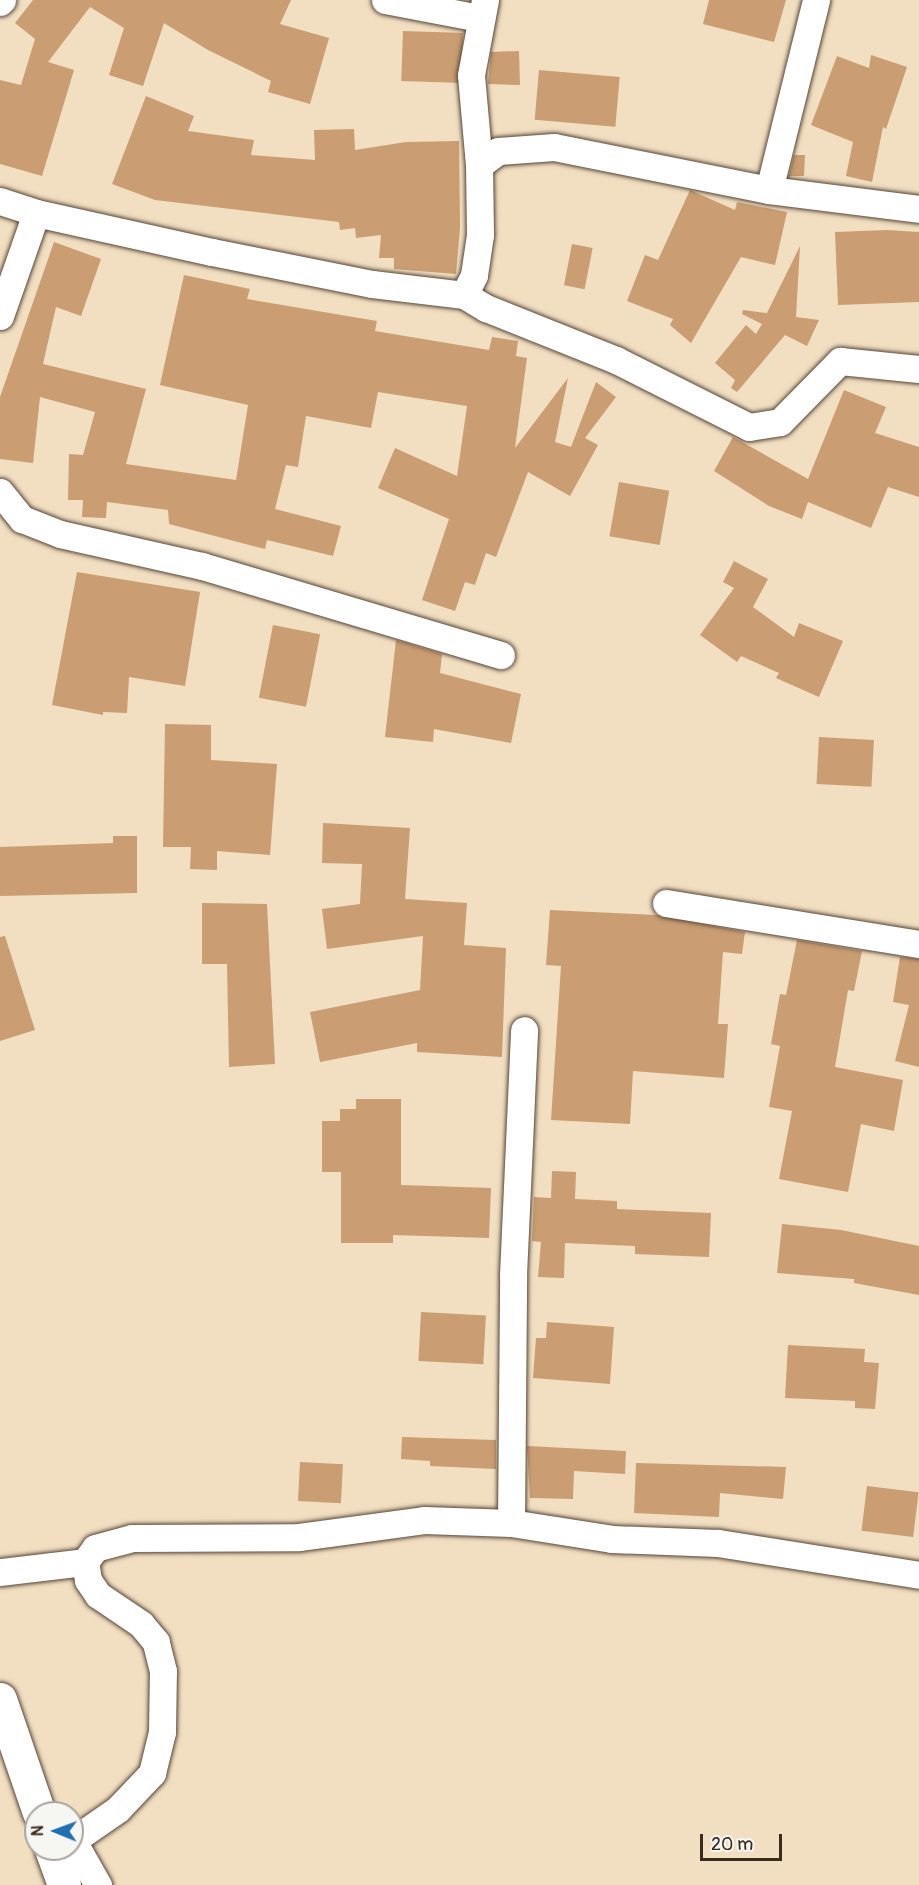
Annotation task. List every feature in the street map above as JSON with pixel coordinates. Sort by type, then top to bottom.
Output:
[{"type":"main road","points":[[0,1699],[35,1801]]},
{"type":"main road","points":[[62,1861],[64,1885]]},
{"type":"street","points":[[385,0],[482,9],[471,75],[479,165],[480,235],[474,274],[464,295]]},
{"type":"street","points":[[769,190],[816,0]]},
{"type":"street","points":[[479,165],[498,151],[554,147],[769,190],[919,209]]},
{"type":"street","points":[[0,201],[36,213],[372,284],[464,295],[486,308],[616,360],[749,428],[780,422],[840,361],[919,369]]},
{"type":"street","points":[[0,316],[36,213]]},
{"type":"street","points":[[0,492],[22,519],[60,534],[202,566],[501,654]]},
{"type":"street","points":[[666,903],[919,944]]},
{"type":"street","points":[[511,1523],[513,1275],[524,1030]]},
{"type":"street","points":[[84,1831],[118,1809],[152,1773],[162,1732],[163,1671],[156,1642],[141,1624],[98,1595],[88,1580],[85,1562],[95,1548],[132,1538],[299,1537],[424,1520],[511,1523],[612,1539],[718,1543],[919,1575]]},
{"type":"street","points":[[0,1572],[85,1562]]},
{"type":"street","points":[[75,1861],[98,1885]]},
{"type":"building","points":[[33,0],[291,0],[280,24],[329,38],[310,104],[268,92],[271,81],[208,50],[164,23],[143,86],[109,75],[124,28],[90,7],[48,62],[74,70],[42,176],[0,164],[0,80],[21,85],[35,39],[15,23]]},
{"type":"building","points":[[709,0],[786,0],[774,42],[703,24]]},
{"type":"building","points":[[403,31],[463,33],[461,83],[401,81]]},
{"type":"building","points":[[519,51],[520,85],[488,84],[491,52]]},
{"type":"building","points":[[871,55],[907,67],[886,129],[883,127],[872,182],[846,176],[853,142],[811,125],[837,56],[869,68]]},
{"type":"building","points":[[539,70],[620,77],[615,127],[535,120]]},
{"type":"building","points":[[146,96],[194,116],[188,131],[254,140],[251,155],[315,160],[314,130],[354,129],[355,150],[406,142],[459,141],[460,228],[456,274],[394,269],[394,258],[379,258],[381,235],[356,238],[355,228],[340,230],[339,222],[155,200],[112,184]]},
{"type":"building","points":[[794,155],[805,155],[804,176],[789,176]]},
{"type":"building","points":[[690,190],[735,210],[737,202],[787,212],[775,265],[741,257],[691,343],[670,325],[673,319],[627,301],[645,255],[658,260]]},
{"type":"building","points":[[887,230],[919,232],[919,302],[838,305],[835,232]]},
{"type":"building","points":[[54,242],[101,259],[81,316],[56,307],[43,364],[146,389],[126,464],[236,480],[248,405],[160,385],[184,275],[250,289],[247,299],[377,321],[375,331],[489,350],[492,337],[518,341],[516,356],[527,358],[515,448],[568,378],[555,442],[571,447],[596,382],[616,397],[585,438],[598,445],[570,496],[528,472],[496,557],[486,553],[475,585],[465,582],[455,611],[422,600],[449,519],[378,488],[395,448],[457,476],[467,406],[378,392],[371,428],[306,416],[298,467],[286,465],[275,509],[341,526],[333,556],[267,540],[265,549],[169,524],[168,510],[107,502],[106,518],[82,517],[83,500],[68,500],[69,454],[83,455],[95,412],[40,397],[33,463],[0,459],[0,397]]},
{"type":"building","points":[[572,244],[593,248],[585,289],[564,285]]},
{"type":"building","points":[[800,246],[796,317],[819,320],[807,346],[785,335],[737,392],[731,388],[735,380],[715,363],[746,325],[756,334],[762,324],[742,314],[743,310],[767,313]]},
{"type":"building","points":[[844,390],[886,407],[875,433],[919,447],[919,497],[888,487],[871,528],[808,502],[802,519],[769,506],[714,471],[733,437],[808,479]]},
{"type":"building","points":[[619,482],[669,491],[660,545],[609,536]]},
{"type":"building","points":[[734,561],[768,579],[753,607],[794,637],[799,623],[843,641],[819,697],[776,678],[779,673],[741,656],[737,662],[700,635],[734,588],[723,582]]},
{"type":"building","points":[[77,572],[200,592],[185,686],[129,677],[127,713],[103,712],[103,715],[52,705]]},
{"type":"building","points":[[273,625],[320,634],[306,707],[259,698]]},
{"type":"building","points":[[396,640],[442,654],[440,673],[521,694],[511,743],[434,729],[433,742],[385,737]]},
{"type":"building","points":[[165,724],[211,725],[211,760],[277,764],[270,855],[217,851],[217,870],[190,869],[191,847],[163,847]]},
{"type":"building","points":[[819,737],[874,740],[871,787],[817,784]]},
{"type":"building","points":[[323,823],[410,828],[405,899],[467,903],[464,945],[506,948],[502,1057],[417,1052],[417,1043],[320,1062],[310,1012],[420,990],[423,936],[327,949],[322,909],[360,904],[362,864],[322,863]]},
{"type":"building","points":[[113,836],[137,836],[137,893],[0,896],[0,847],[113,843]]},
{"type":"building","points":[[202,903],[267,904],[275,1064],[229,1067],[227,964],[202,964]]},
{"type":"building","points":[[550,910],[656,915],[745,932],[742,954],[723,952],[718,1024],[728,1024],[724,1078],[633,1071],[630,1124],[551,1120],[561,966],[546,965]]},
{"type":"building","points":[[5,936],[35,1030],[0,1041],[0,937]]},
{"type":"building","points":[[797,940],[862,951],[854,991],[848,990],[835,1067],[903,1080],[894,1131],[861,1124],[848,1192],[779,1179],[792,1111],[769,1107],[780,1046],[771,1044],[780,994],[786,995]]},
{"type":"building","points":[[900,957],[919,959],[919,1067],[895,1061],[909,1005],[893,1002]]},
{"type":"building","points":[[356,1099],[401,1099],[401,1185],[491,1188],[489,1238],[393,1235],[393,1243],[341,1243],[341,1172],[322,1172],[322,1121],[340,1121],[340,1109],[356,1109]]},
{"type":"building","points":[[552,1171],[576,1172],[575,1199],[617,1201],[617,1209],[711,1213],[709,1257],[635,1254],[635,1246],[565,1243],[564,1278],[538,1277],[541,1242],[532,1241],[534,1197],[551,1198]]},
{"type":"building","points":[[782,1224],[841,1230],[919,1246],[919,1295],[854,1283],[854,1279],[777,1273]]},
{"type":"building","points":[[421,1312],[486,1315],[483,1364],[418,1361]]},
{"type":"building","points":[[547,1322],[614,1327],[610,1384],[533,1378],[536,1338],[546,1338]]},
{"type":"building","points":[[788,1345],[865,1349],[864,1362],[879,1363],[875,1409],[855,1408],[855,1401],[785,1398]]},
{"type":"building","points":[[402,1437],[496,1440],[496,1469],[430,1466],[430,1461],[401,1459]]},
{"type":"building","points":[[527,1446],[626,1451],[625,1474],[574,1471],[573,1499],[530,1498]]},
{"type":"building","points":[[300,1462],[343,1464],[341,1503],[298,1501]]},
{"type":"building","points":[[636,1463],[786,1467],[783,1499],[720,1493],[719,1517],[634,1513]]},
{"type":"building","points":[[867,1486],[919,1492],[913,1537],[862,1531]]}]
